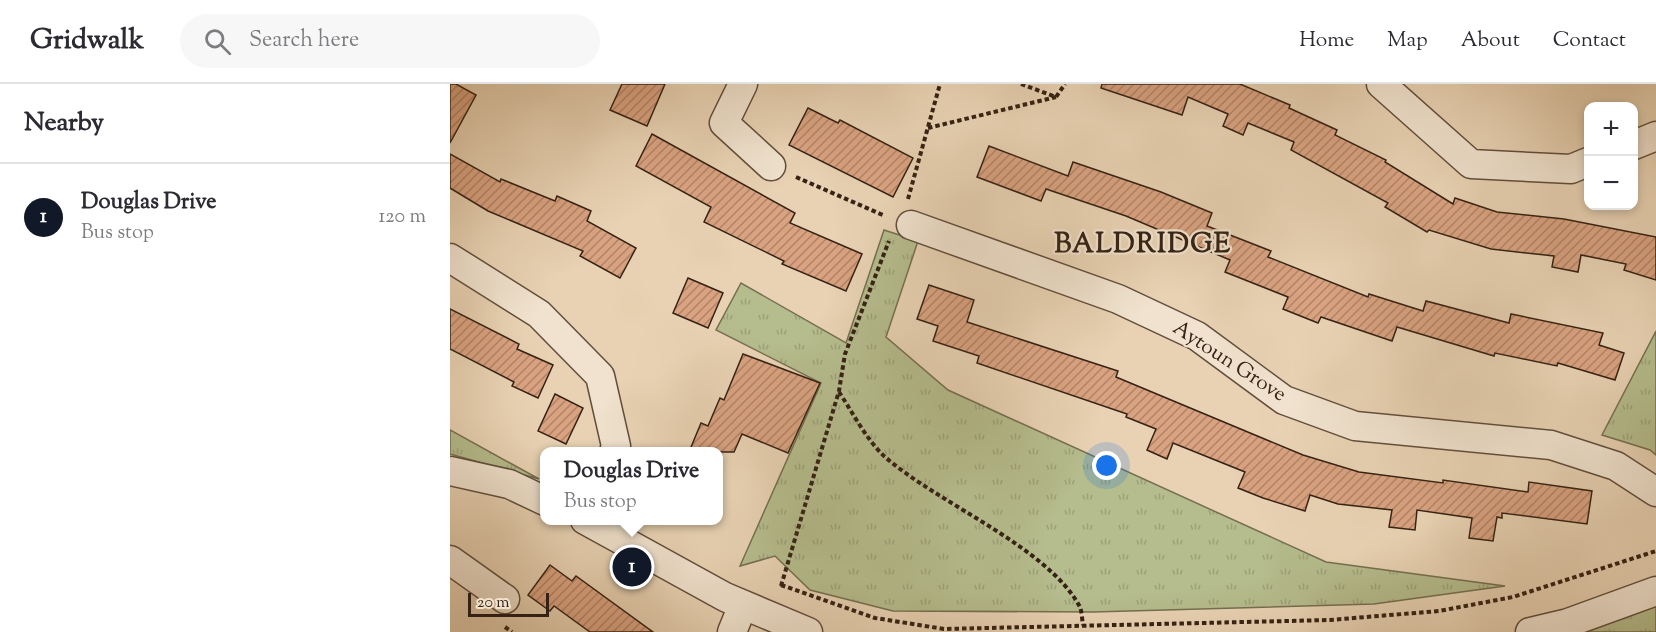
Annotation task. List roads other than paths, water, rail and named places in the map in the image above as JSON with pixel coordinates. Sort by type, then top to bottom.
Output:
[{"type":"street","points":[[743,84],[724,123],[771,166]]},
{"type":"street","points":[[1382,84],[1471,164],[1571,169],[1584,164]]},
{"type":"street","points":[[1638,143],[1656,136]]},
{"type":"street","name":"Aytoun Grove","points":[[904,224],[1118,299],[1197,336],[1284,400],[1356,426],[1551,445],[1616,466],[1656,492]]},
{"type":"street","points":[[450,258],[539,314],[600,376],[616,447]]},
{"type":"street","points":[[450,471],[509,484],[540,499]]},
{"type":"street","points":[[597,525],[743,605],[808,632]]},
{"type":"street","points":[[450,560],[505,599]]},
{"type":"street","points":[[1530,632],[1568,622],[1656,591]]},
{"type":"street","points":[[732,632],[743,605]]},
{"type":"place","name":"Douglas Drive","points":[[632,567]]},
{"type":"district","name":"BALDRIDGE","points":[[1143,245]]}]
